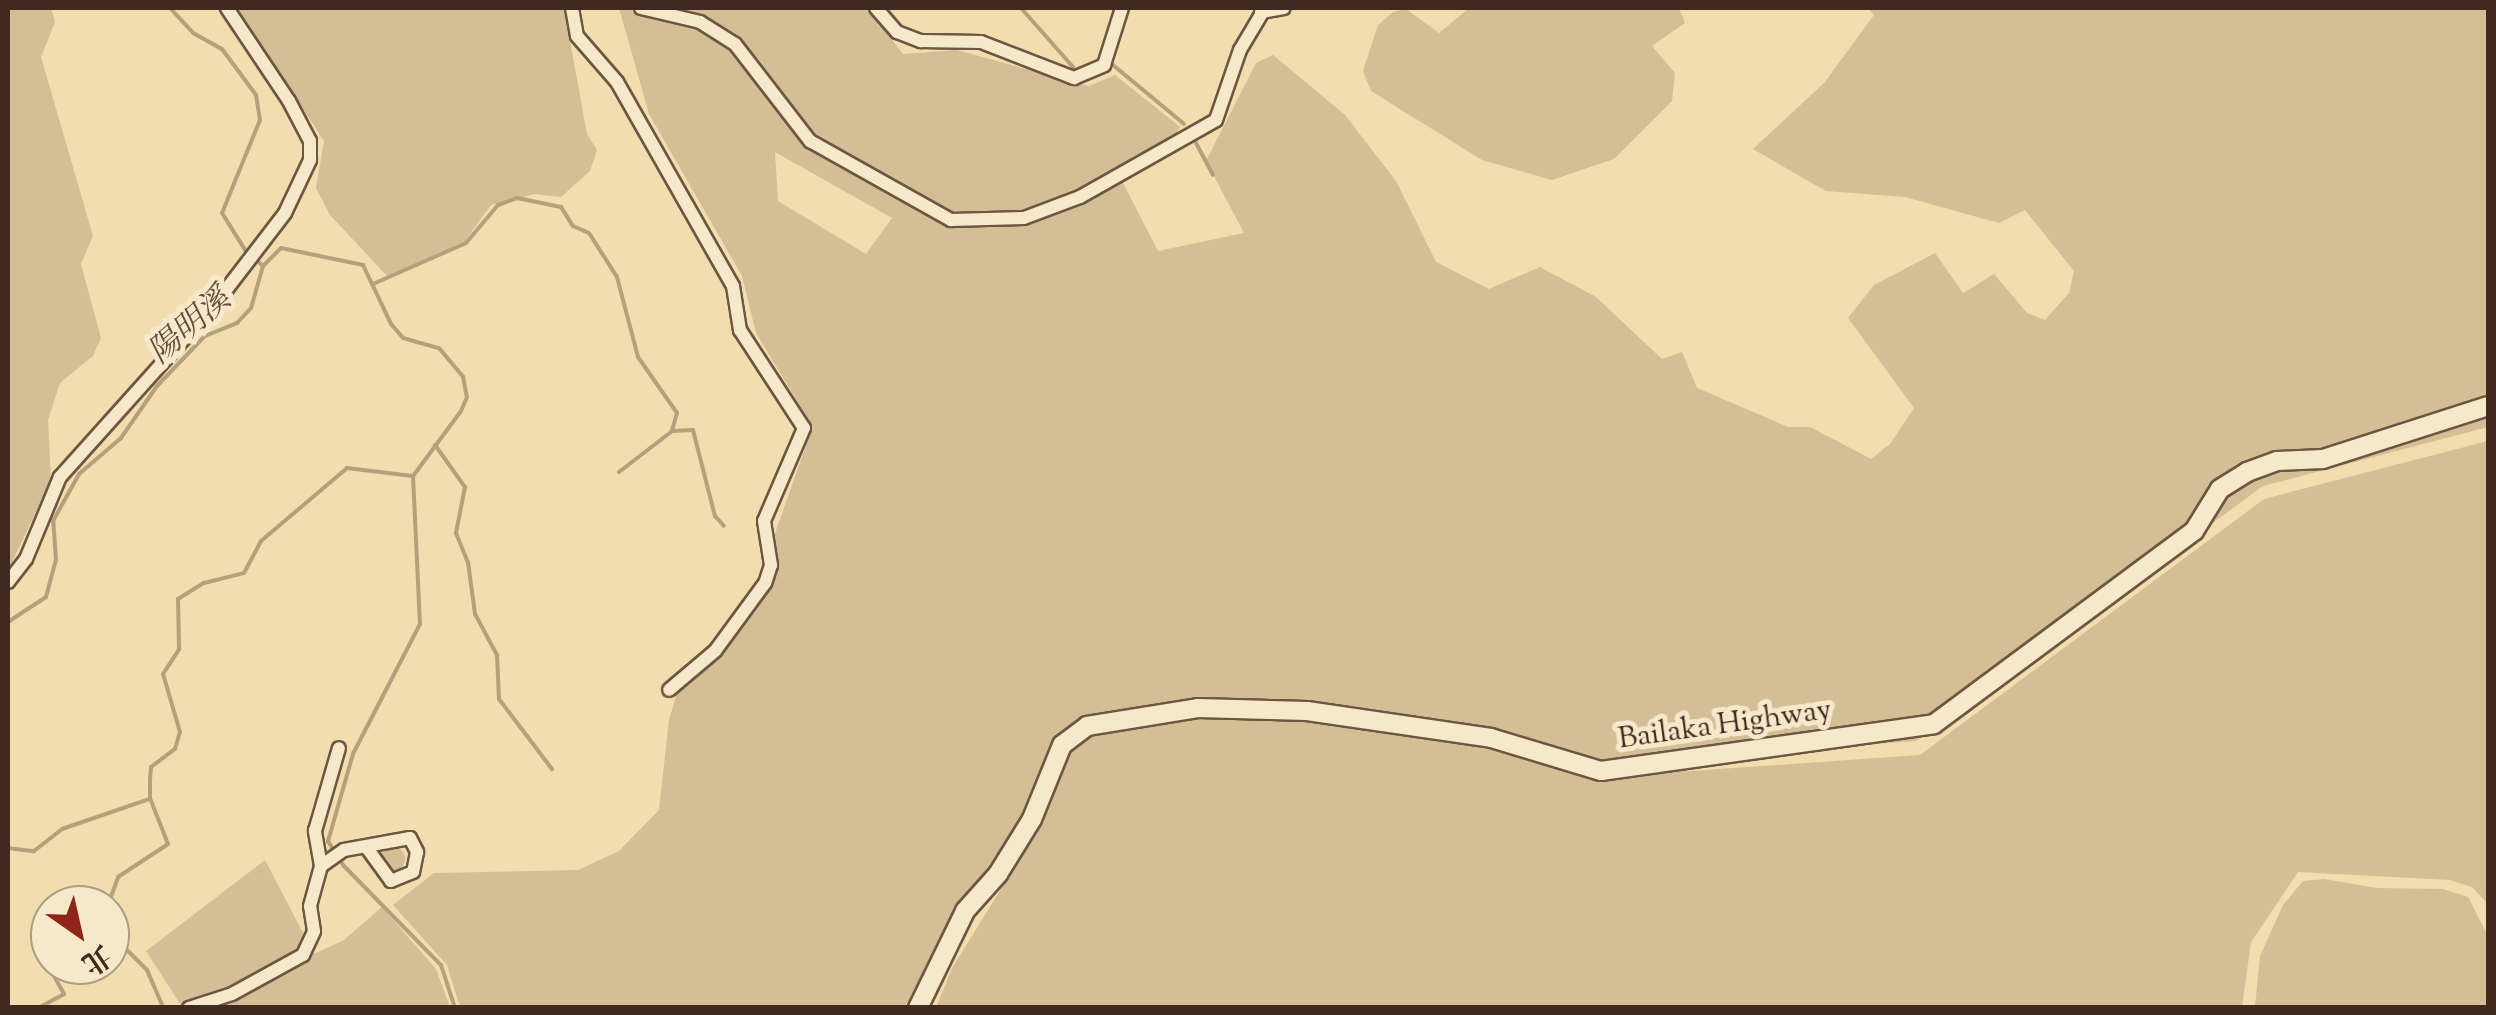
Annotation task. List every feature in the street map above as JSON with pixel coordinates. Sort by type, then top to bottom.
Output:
[{"type":"main road","name":"Bailaka Highway","points":[[918,1008],[964,911],[998,874],[1032,819],[1062,745],[1086,726],[1198,708],[1307,711],[1491,738],[1601,772],[1934,724],[2194,531],[2220,489],[2247,472],[2277,461],[2323,460],[2488,406]]},
{"type":"street","points":[[8,582],[32,547],[60,476],[252,256],[297,193],[310,160],[310,141],[227,8]]},
{"type":"street","points":[[572,8],[576,36],[617,82],[733,286],[740,330],[804,428],[764,522],[771,564],[765,583],[716,651],[669,690]]},
{"type":"street","points":[[641,8],[700,22],[735,44],[810,141],[950,220],[1024,218],[1080,198],[1216,120],[1261,9],[1284,8]]},
{"type":"street","points":[[876,8],[909,37],[980,42],[1074,78],[1104,66],[1122,8]]},
{"type":"street","points":[[189,1008],[232,994],[303,955],[314,932],[310,906],[324,863],[315,831],[339,748]]},
{"type":"street","points":[[324,863],[341,852],[368,849]]},
{"type":"shaded area","points":[[8,8],[51,8],[55,22],[41,57],[93,236],[81,264],[101,338],[93,356],[60,383],[48,420],[51,479],[8,571]]},
{"type":"shaded area","points":[[237,8],[564,8],[587,134],[597,150],[590,171],[561,197],[534,194],[491,205],[465,241],[387,276],[330,215],[316,188],[324,141]]},
{"type":"shaded area","points":[[619,8],[868,8],[903,54],[956,50],[1089,86],[1115,75],[1180,127],[1173,138],[1132,157],[1122,181],[1158,251],[1244,233],[1206,161],[1256,63],[1273,55],[1345,115],[1396,181],[1436,262],[1489,289],[1540,267],[1596,297],[1662,359],[1682,352],[1697,388],[1788,427],[1810,427],[1871,459],[1890,444],[1914,408],[1848,318],[1874,285],[1935,253],[1963,293],[1994,274],[2027,313],[2045,320],[2069,293],[2074,271],[2025,210],[1999,223],[1905,197],[1826,191],[1753,149],[1824,83],[1874,15],[1868,8],[2488,8],[2488,427],[2263,486],[1916,741],[1679,759],[1574,759],[1474,731],[1352,709],[1268,704],[1070,732],[996,870],[948,928],[907,1007],[460,1007],[447,965],[393,905],[434,873],[578,870],[619,851],[659,810],[669,720],[681,680],[740,626],[777,574],[774,536],[808,440],[810,422],[756,333],[742,276],[649,114]],"holes":[[[775,152],[892,218],[866,254],[778,201]]]},
{"type":"shaded area","points":[[1469,8],[1679,8],[1685,23],[1652,46],[1675,73],[1672,101],[1614,159],[1552,180],[1482,160],[1371,91],[1363,71],[1378,25],[1393,12],[1406,9],[1439,33]]},
{"type":"shaded area","points":[[2488,441],[2488,904],[2472,887],[2450,880],[2298,872],[2251,942],[2242,1007],[936,1008],[952,968],[1026,849],[1072,748],[1086,734],[1179,717],[1301,717],[1408,730],[1566,768],[1691,771],[1920,755],[2264,499]]},
{"type":"shaded area","points":[[393,847],[405,859],[393,871],[381,859]]},
{"type":"shaded area","points":[[265,860],[314,954],[344,940],[382,907],[436,969],[450,1007],[182,1007],[146,951]]},
{"type":"shaded area","points":[[2324,879],[2377,888],[2443,889],[2468,897],[2488,936],[2488,1007],[2255,1007],[2260,956],[2283,905],[2303,881]]},
{"type":"waterway","name":"陽明溪","points":[[170,8],[193,33],[222,49],[256,95],[260,120],[222,213],[247,253]]},
{"type":"waterway","points":[[1021,8],[1073,67]]},
{"type":"waterway","points":[[1113,65],[1184,124]]},
{"type":"waterway","points":[[1196,143],[1213,175]]},
{"type":"waterway","points":[[373,284],[466,243],[498,205],[517,198],[561,207],[573,226],[589,233],[617,277],[638,357],[677,413],[672,431],[693,430],[715,516],[724,526]]},
{"type":"waterway","points":[[263,266],[281,248],[363,265],[391,324],[403,338],[439,348],[463,377],[467,397],[461,411],[413,476],[420,624],[353,754],[328,841],[343,865],[441,965],[455,1008]]},
{"type":"waterway","name":"陽明溪","points":[[8,622],[46,597],[56,560],[53,521],[79,474],[121,438],[157,386],[205,336],[237,323],[251,308],[263,266],[255,259]]},
{"type":"waterway","points":[[619,472],[671,432]]},
{"type":"waterway","points":[[435,445],[465,487],[456,533],[468,562],[475,614],[497,655],[499,699],[552,769]]},
{"type":"waterway","points":[[115,885],[118,877],[168,844],[150,798],[150,779],[151,767],[175,749],[180,732],[163,674],[179,649],[178,599],[204,583],[244,573],[261,541],[347,468],[413,476]]},
{"type":"waterway","points":[[8,848],[34,851],[62,829],[149,799]]},
{"type":"waterway","points":[[130,953],[147,970],[163,1007]]},
{"type":"waterway","points":[[40,1007],[64,994],[59,985]]}]
